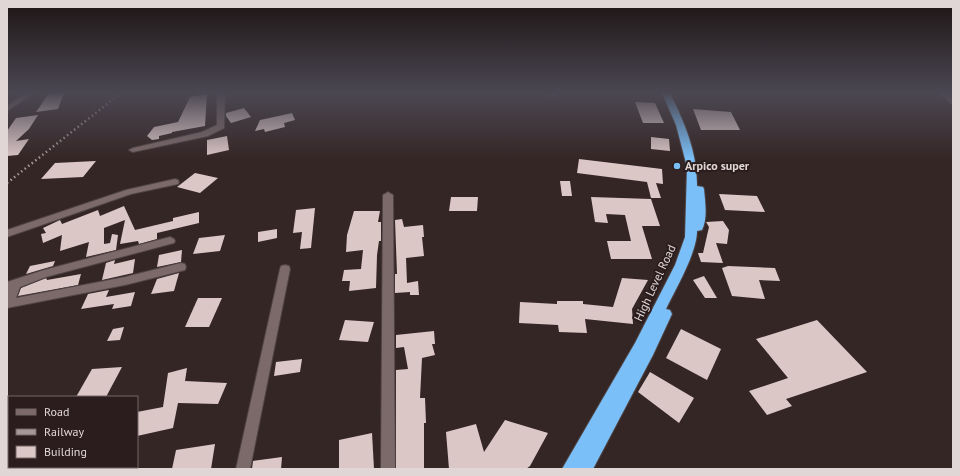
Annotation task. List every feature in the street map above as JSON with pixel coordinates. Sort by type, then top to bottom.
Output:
[{"type":"highway","name":"High Level Road","points":[[571,469],[640,347],[681,265],[691,237],[692,167],[685,126],[679,115]]},
{"type":"highway","name":"High Level Road","points":[[584,469],[648,351],[696,249],[700,209],[698,168],[680,115]]},
{"type":"street","points":[[133,150],[205,134],[221,126],[221,115]]},
{"type":"street","points":[[7,234],[129,192],[175,182]]},
{"type":"street","points":[[388,194],[388,469]]},
{"type":"street","points":[[170,241],[44,274],[11,285],[8,304],[125,281],[181,267]]},
{"type":"street","points":[[243,469],[285,269]]},
{"type":"building","points":[[38,115],[29,129],[16,141],[29,139],[18,155],[7,156],[7,131],[16,118]]},
{"type":"building","points":[[181,115],[206,115],[205,126],[172,132],[159,136],[159,139],[152,140],[147,136],[154,127],[178,122]]},
{"type":"building","points":[[250,115],[251,117],[231,123],[226,116]]},
{"type":"building","points":[[282,115],[293,115],[295,120],[284,123],[285,127],[265,132],[264,129],[255,131],[260,120]]},
{"type":"building","points":[[640,115],[660,115],[664,123],[643,123]]},
{"type":"building","points":[[695,115],[733,115],[740,130],[701,130]]},
{"type":"building","points":[[227,136],[229,150],[207,155],[207,140]]},
{"type":"building","points":[[651,137],[669,139],[670,151],[651,149]]},
{"type":"building","points":[[579,159],[662,169],[663,184],[656,183],[661,198],[651,198],[647,182],[577,173]]},
{"type":"building","points":[[96,161],[83,177],[41,179],[55,163]]},
{"type":"building","points":[[195,173],[218,178],[200,193],[177,187]]},
{"type":"building","points":[[560,181],[570,181],[572,196],[562,196]]},
{"type":"building","points":[[719,194],[757,196],[765,212],[725,210]]},
{"type":"building","points":[[451,197],[478,197],[477,211],[449,211]]},
{"type":"building","points":[[591,197],[651,199],[660,226],[642,226],[652,259],[611,259],[607,241],[631,241],[625,215],[606,214],[608,223],[595,222]]},
{"type":"building","points":[[124,206],[135,230],[173,221],[173,218],[199,212],[199,223],[157,233],[157,239],[139,244],[138,241],[120,244],[125,220],[104,228],[104,244],[110,243],[112,234],[118,235],[116,250],[86,257],[89,242],[60,251],[62,235],[43,243],[41,234],[46,233],[43,228],[60,220],[62,224],[98,210],[100,216]]},
{"type":"building","points":[[315,208],[311,248],[300,249],[302,232],[293,233],[296,210]]},
{"type":"building","points":[[354,211],[380,211],[378,222],[381,222],[381,241],[379,241],[377,255],[376,288],[349,291],[350,281],[342,281],[344,270],[361,269],[363,250],[346,252],[347,235]]},
{"type":"building","points":[[402,219],[404,227],[423,225],[424,237],[422,237],[424,256],[406,258],[407,283],[418,281],[419,295],[410,295],[410,292],[395,293],[395,274],[397,274],[395,220]]},
{"type":"building","points":[[723,221],[729,230],[727,244],[716,243],[723,263],[701,262],[698,253],[703,253],[709,227],[706,222]]},
{"type":"building","points":[[277,229],[277,238],[258,242],[258,232]]},
{"type":"building","points":[[225,235],[220,251],[193,254],[199,238]]},
{"type":"building","points":[[182,250],[181,262],[157,267],[159,255]]},
{"type":"building","points":[[135,259],[133,273],[102,280],[106,263],[115,260],[114,264]]},
{"type":"building","points":[[55,261],[53,266],[26,274],[30,266]]},
{"type":"building","points":[[728,266],[775,268],[780,281],[759,280],[765,299],[732,296],[722,268]]},
{"type":"building","points":[[179,273],[174,291],[151,294],[157,279]]},
{"type":"building","points":[[81,274],[78,285],[18,296],[21,288],[46,278],[47,280]]},
{"type":"building","points":[[704,276],[717,298],[705,298],[693,280]]},
{"type":"building","points":[[622,278],[648,280],[632,309],[633,324],[585,319],[587,333],[559,332],[558,325],[519,323],[520,302],[557,304],[557,301],[583,301],[583,304],[613,307]]},
{"type":"building","points":[[109,290],[106,297],[135,292],[131,306],[112,309],[114,304],[81,309],[88,294]]},
{"type":"building","points":[[198,298],[222,298],[209,327],[185,327]]},
{"type":"building","points":[[345,320],[374,322],[368,342],[339,340]]},
{"type":"building","points":[[817,320],[867,372],[786,399],[792,406],[767,415],[749,391],[788,378],[756,339]]},
{"type":"building","points":[[124,327],[120,340],[107,341],[113,329]]},
{"type":"building","points":[[681,329],[721,349],[707,380],[666,358]]},
{"type":"building","points":[[434,331],[435,344],[432,344],[435,355],[422,358],[420,398],[425,398],[426,423],[424,423],[424,469],[396,469],[396,370],[408,369],[404,347],[396,348],[396,335]]},
{"type":"building","points":[[302,359],[300,372],[274,376],[276,362]]},
{"type":"building","points":[[122,367],[107,396],[77,396],[92,369]]},
{"type":"building","points":[[187,368],[185,381],[227,383],[218,404],[178,403],[173,428],[138,436],[138,412],[163,407],[168,373]]},
{"type":"building","points":[[650,372],[694,398],[679,423],[638,392]]},
{"type":"building","points":[[505,420],[548,433],[530,466],[526,469],[449,469],[446,432],[476,424],[484,452]]},
{"type":"building","points":[[372,433],[374,469],[339,469],[339,440]]},
{"type":"building","points":[[215,444],[211,469],[172,469],[176,450]]},
{"type":"building","points":[[282,457],[281,469],[252,469],[253,461]]},
{"type":"railway","points":[[7,183],[93,115]]},
{"type":"place","name":"Arpico super","points":[[677,166]]}]
